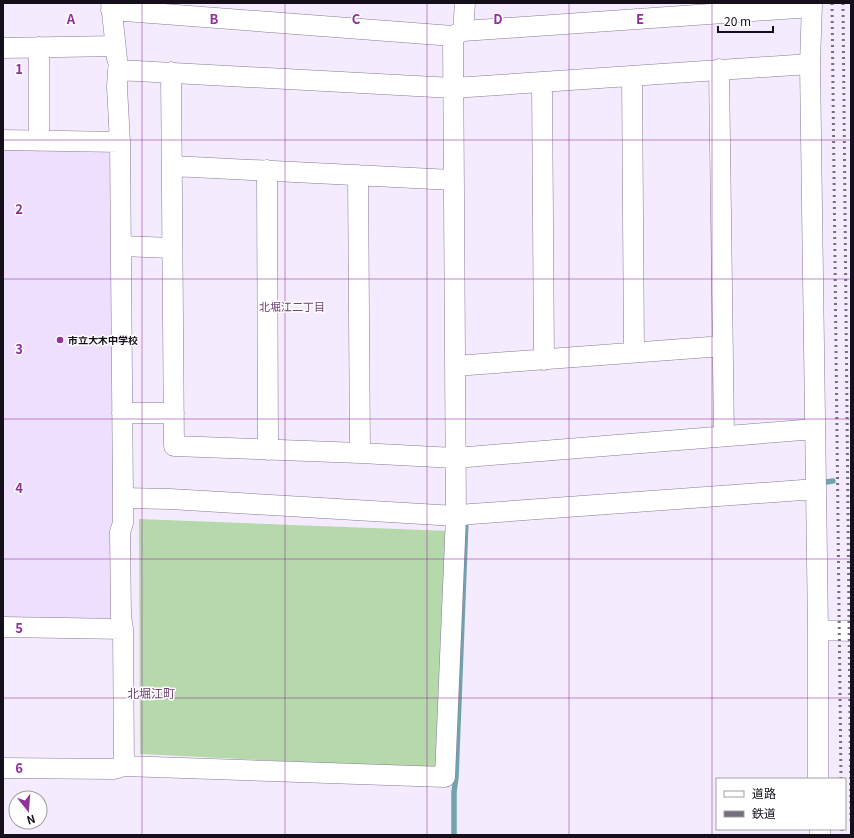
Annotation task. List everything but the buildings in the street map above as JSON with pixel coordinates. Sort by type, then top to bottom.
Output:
[{"type":"street","points":[[3,768],[113,768],[124,766],[445,776],[463,515],[455,458],[453,88],[458,33],[464,3]]},
{"type":"street","points":[[124,766],[123,629],[121,617],[120,532],[122,523],[123,498],[120,142],[117,87],[118,70],[111,7],[458,33],[812,5],[810,64],[818,630],[818,778]]},
{"type":"street","points":[[3,48],[116,46]]},
{"type":"street","points":[[39,47],[39,141]]},
{"type":"street","points":[[118,70],[453,88],[810,64]]},
{"type":"street","points":[[720,69],[724,436]]},
{"type":"street","points":[[171,72],[174,446],[455,458],[815,429]]},
{"type":"street","points":[[632,76],[634,352]]},
{"type":"street","points":[[542,82],[544,360]]},
{"type":"street","points":[[3,140],[120,142]]},
{"type":"street","points":[[172,166],[453,180]]},
{"type":"street","points":[[267,170],[268,450]]},
{"type":"street","points":[[358,175],[360,453]]},
{"type":"street","points":[[121,246],[172,248]]},
{"type":"street","points":[[455,366],[723,346]]},
{"type":"street","points":[[122,413],[174,413]]},
{"type":"street","points":[[123,498],[170,499],[463,515],[816,489]]},
{"type":"street","points":[[3,627],[123,629]]},
{"type":"street","points":[[818,630],[851,630]]},
{"type":"shaded area","name":"市立大木中学校","points":[[3,148],[110,150],[116,618],[109,622],[3,620]]},
{"type":"green space","points":[[139,519],[450,531],[441,769],[140,754]]},
{"type":"waterway","points":[[826,482],[833,481]]},
{"type":"waterway","points":[[454,835],[454,792],[456,777],[466,519]]},
{"type":"railway","points":[[832,3],[841,778]]},
{"type":"railway","points":[[843,3],[851,825]]},
{"type":"railway","points":[[842,830],[842,835]]},
{"type":"place","name":"市立大木中学校","points":[[60,340]]},
{"type":"district","name":"北堀江二丁目","points":[[292,307]]},
{"type":"district","name":"北堀江町","points":[[151,694]]}]
